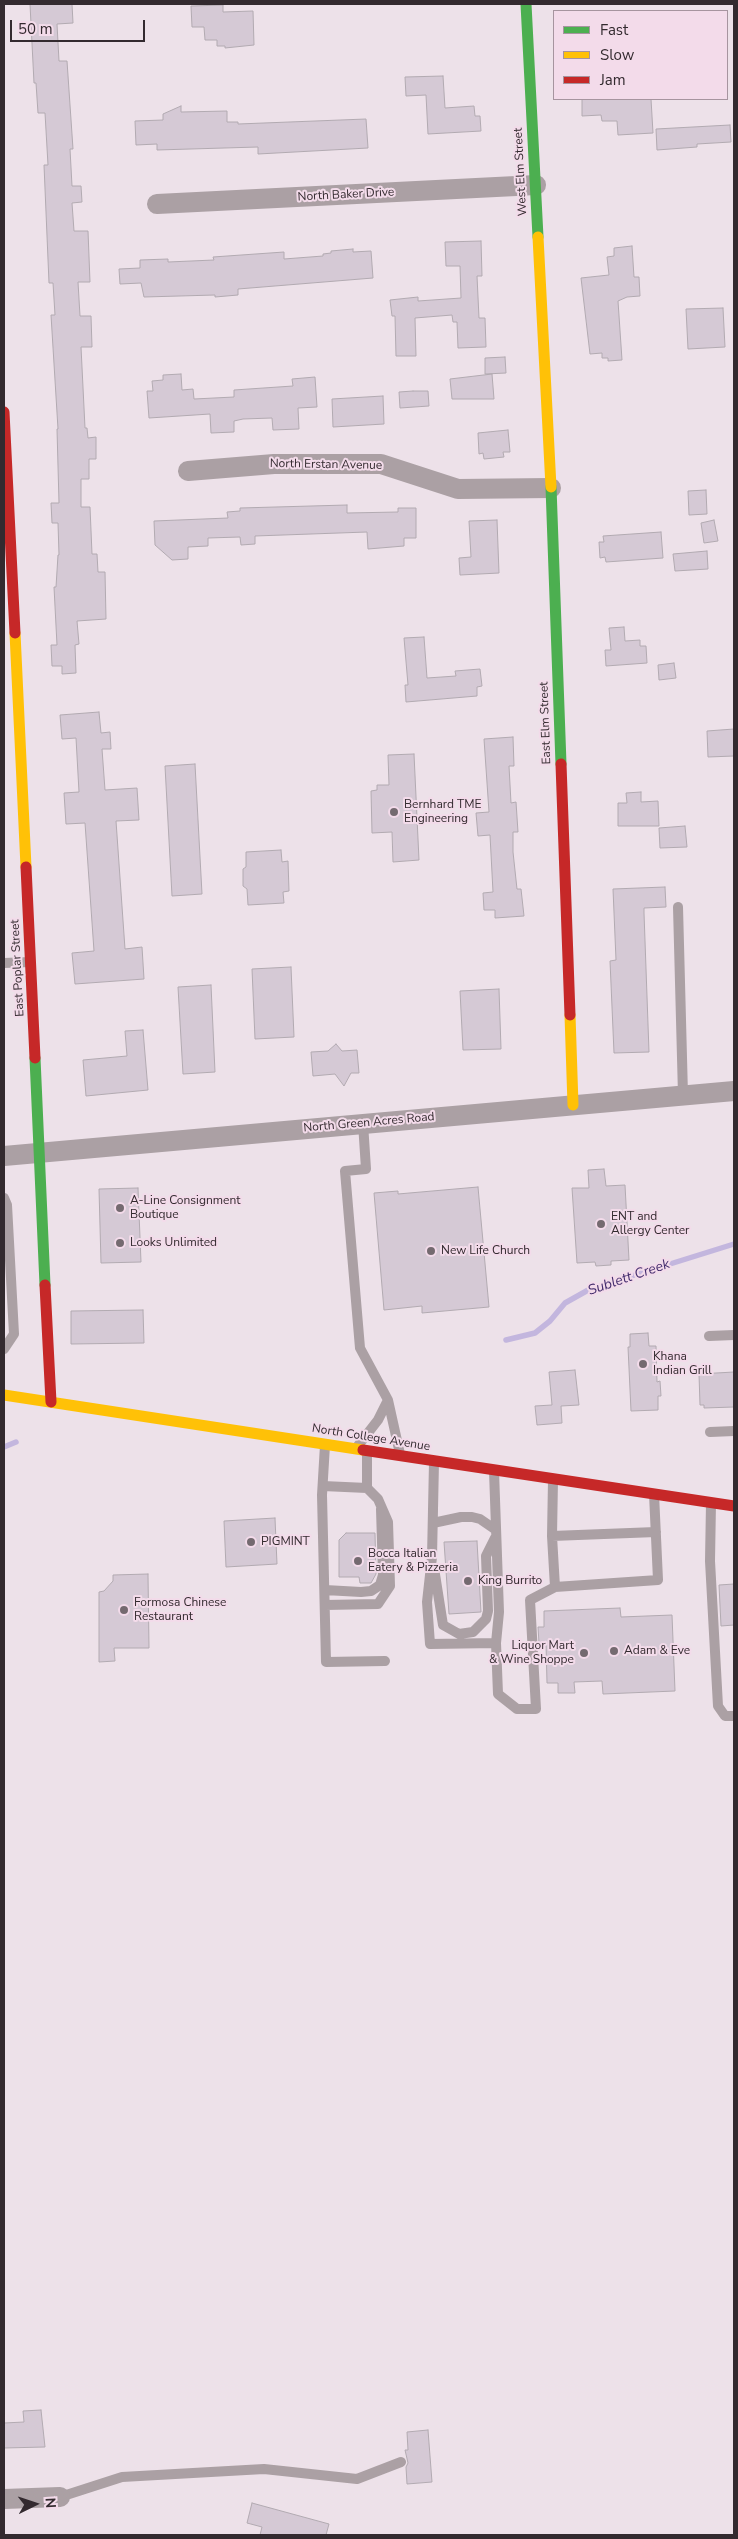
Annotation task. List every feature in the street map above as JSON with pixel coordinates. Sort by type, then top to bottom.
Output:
[{"type":"street","name":"West Elm Street","points":[[526,4],[543,340]]},
{"type":"street","name":"North Baker Drive","points":[[157,204],[536,185]]},
{"type":"street","name":"East Elm Street","points":[[543,340],[551,488],[573,1105]]},
{"type":"street","name":"East Poplar Street","points":[[4,412],[41,1152],[51,1402]]},
{"type":"street","name":"North Erstan Avenue","points":[[188,471],[274,464],[381,464],[458,489],[551,488]]},
{"type":"street","name":"North Green Acres Road","points":[[4,1156],[734,1091]]},
{"type":"street","name":"North College Avenue","points":[[4,1395],[553,1480],[734,1506]]},
{"type":"street","points":[[4,2499],[60,2496]]},
{"type":"lane","points":[[678,907],[683,1095]]},
{"type":"lane","points":[[4,963],[31,962]]},
{"type":"lane","points":[[363,1124],[366,1169],[345,1171],[360,1348],[388,1400],[400,1456]]},
{"type":"lane","points":[[4,1198],[7,1205],[14,1334],[4,1349]]},
{"type":"lane","points":[[709,1336],[734,1335]]},
{"type":"lane","points":[[355,1449],[378,1420],[388,1400]]},
{"type":"lane","points":[[710,1432],[734,1431]]},
{"type":"lane","points":[[325,1444],[323,1486],[326,1662],[385,1661]]},
{"type":"lane","points":[[325,1605],[378,1604],[390,1586],[388,1522],[378,1500],[367,1488],[367,1451]]},
{"type":"lane","points":[[434,1461],[432,1557],[427,1602],[430,1644],[496,1643]]},
{"type":"lane","points":[[494,1471],[499,1612],[496,1643],[498,1694],[517,1709],[536,1709],[530,1600],[555,1587],[658,1580],[654,1494]]},
{"type":"lane","points":[[553,1480],[552,1536],[555,1587]]},
{"type":"lane","points":[[323,1486],[367,1488]]},
{"type":"lane","points":[[711,1502],[710,1562],[718,1706],[730,1716],[734,1710]]},
{"type":"lane","points":[[325,1590],[361,1592],[371,1591],[380,1585],[383,1575],[382,1507]]},
{"type":"lane","points":[[432,1523],[461,1517],[472,1517],[480,1519],[496,1533]]},
{"type":"lane","points":[[552,1536],[656,1532]]},
{"type":"lane","points":[[432,1557],[443,1624],[459,1634],[473,1632],[486,1619],[488,1611],[486,1556],[496,1533]]},
{"type":"lane","points":[[60,2496],[122,2477],[264,2469],[357,2479],[401,2462]]},
{"type":"building","points":[[30,4],[72,4],[73,23],[57,24],[59,61],[67,61],[73,149],[70,149],[72,186],[81,186],[82,202],[72,203],[74,231],[88,231],[90,282],[78,282],[80,316],[91,316],[92,347],[81,347],[85,428],[87,428],[88,438],[96,437],[96,459],[89,459],[89,479],[81,479],[81,507],[90,507],[92,554],[97,554],[98,572],[105,572],[106,619],[77,621],[79,644],[75,645],[76,673],[62,674],[62,666],[52,666],[51,645],[57,645],[54,587],[56,587],[59,555],[58,523],[52,523],[51,503],[59,503],[58,429],[51,315],[55,315],[53,283],[49,283],[44,165],[48,165],[45,113],[38,113],[36,83],[34,83]]},
{"type":"building","points":[[223,5],[223,12],[253,11],[254,45],[225,48],[225,46],[217,46],[217,40],[205,40],[204,27],[192,27],[191,6]]},
{"type":"building","points":[[443,76],[445,108],[474,106],[475,116],[480,116],[481,131],[428,134],[426,95],[406,96],[405,77]]},
{"type":"building","points":[[582,100],[651,100],[653,133],[618,135],[617,121],[602,121],[601,115],[582,116]]},
{"type":"building","points":[[181,106],[181,112],[227,111],[227,122],[238,122],[238,124],[366,119],[368,148],[258,154],[258,147],[157,150],[157,144],[136,145],[135,121],[163,120],[163,114]]},
{"type":"building","points":[[730,125],[731,142],[697,144],[697,147],[657,150],[656,129]]},
{"type":"building","points":[[481,241],[482,276],[477,276],[479,318],[485,318],[486,347],[458,348],[457,322],[453,322],[452,315],[415,318],[416,356],[396,356],[395,316],[392,316],[390,300],[418,297],[418,301],[461,298],[460,266],[446,266],[445,242]]},
{"type":"building","points":[[632,246],[634,277],[639,277],[640,296],[627,297],[618,301],[622,360],[608,361],[608,358],[602,358],[602,353],[590,354],[581,278],[609,275],[607,257],[614,256],[614,248]]},
{"type":"building","points":[[353,249],[353,252],[371,251],[373,278],[238,289],[238,295],[215,297],[215,295],[144,297],[141,283],[120,284],[119,269],[140,268],[140,260],[168,259],[168,262],[214,260],[213,257],[284,252],[284,259],[323,256],[323,254],[331,253],[331,251]]},
{"type":"building","points":[[723,308],[725,347],[688,349],[686,309]]},
{"type":"building","points":[[505,357],[506,373],[485,374],[485,358]]},
{"type":"building","points":[[181,374],[182,390],[193,389],[194,399],[234,397],[234,390],[293,386],[292,379],[315,377],[317,407],[298,408],[299,429],[273,430],[272,418],[243,419],[234,421],[234,432],[211,433],[210,414],[149,418],[147,391],[153,391],[152,381],[163,380],[163,375]]},
{"type":"building","points":[[492,374],[494,399],[452,399],[450,379]]},
{"type":"building","points":[[428,391],[429,406],[400,408],[399,392]]},
{"type":"building","points":[[383,396],[384,424],[333,427],[332,399]]},
{"type":"building","points":[[508,430],[510,452],[503,452],[504,457],[484,459],[483,453],[479,454],[478,433]]},
{"type":"building","points":[[706,490],[707,514],[689,515],[688,491]]},
{"type":"building","points":[[347,505],[347,513],[398,512],[398,508],[416,508],[416,538],[404,538],[404,546],[368,549],[367,532],[255,536],[255,544],[241,545],[240,537],[208,538],[208,546],[188,547],[188,559],[172,560],[155,545],[154,521],[228,518],[227,512],[240,511],[240,508]]},
{"type":"building","points":[[497,520],[499,573],[460,575],[459,558],[471,557],[469,521]]},
{"type":"building","points":[[714,520],[718,541],[704,543],[701,523]]},
{"type":"building","points":[[661,532],[663,558],[606,562],[605,557],[600,558],[599,542],[604,542],[603,536]]},
{"type":"building","points":[[707,551],[708,569],[675,571],[673,554]]},
{"type":"building","points":[[624,627],[625,641],[640,640],[640,646],[646,646],[647,663],[606,666],[605,650],[611,650],[609,628]]},
{"type":"building","points":[[424,637],[427,678],[456,676],[455,671],[480,669],[482,686],[477,687],[477,696],[406,702],[405,685],[408,685],[404,638]]},
{"type":"building","points":[[674,663],[676,678],[659,680],[658,665]]},
{"type":"building","points":[[99,712],[101,733],[110,732],[111,749],[102,749],[105,790],[137,788],[139,820],[116,821],[125,949],[142,947],[144,979],[75,984],[72,953],[94,951],[85,823],[66,824],[64,793],[79,792],[76,738],[62,739],[60,715]]},
{"type":"building","points":[[734,729],[734,756],[708,757],[707,731]]},
{"type":"building","points":[[513,737],[514,766],[509,766],[511,803],[516,802],[518,832],[513,832],[513,852],[517,889],[521,889],[524,916],[495,918],[495,910],[484,910],[483,893],[493,892],[490,835],[478,836],[476,813],[489,812],[484,739]]},
{"type":"building","name":"Bernhard TME Engineering","points":[[414,754],[419,860],[393,862],[392,832],[372,833],[371,791],[377,790],[377,785],[389,785],[388,755]]},
{"type":"building","points":[[195,764],[202,894],[172,896],[165,766]]},
{"type":"building","points":[[641,792],[641,802],[658,801],[659,826],[618,826],[618,803],[627,803],[626,793]]},
{"type":"building","points":[[685,826],[687,847],[660,848],[659,828]]},
{"type":"building","points":[[281,850],[282,862],[288,861],[289,891],[283,892],[284,903],[248,905],[247,889],[243,886],[246,852]]},
{"type":"building","points":[[665,887],[666,907],[644,908],[649,1052],[614,1053],[610,961],[616,960],[613,889]]},
{"type":"building","points":[[291,967],[294,1037],[255,1039],[252,969]]},
{"type":"building","points":[[211,985],[215,1072],[183,1074],[178,987]]},
{"type":"building","points":[[499,989],[501,1049],[463,1050],[460,991]]},
{"type":"building","points":[[143,1030],[148,1090],[86,1096],[83,1060],[127,1056],[125,1031]]},
{"type":"building","points":[[336,1044],[342,1051],[357,1050],[359,1073],[351,1073],[344,1086],[335,1074],[313,1076],[311,1052],[328,1051]]},
{"type":"building","name":"ENT and Allergy Center","points":[[604,1169],[606,1186],[625,1185],[629,1260],[611,1261],[611,1265],[596,1266],[595,1262],[577,1263],[572,1188],[589,1188],[588,1170]]},
{"type":"building","name":"New Life Church","points":[[478,1187],[489,1307],[422,1313],[422,1306],[384,1310],[374,1193],[398,1191],[398,1194]]},
{"type":"building","points":[[138,1188],[141,1262],[101,1263],[99,1189]]},
{"type":"building","points":[[143,1310],[144,1343],[71,1344],[71,1311]]},
{"type":"building","name":"Khana Indian Grill","points":[[648,1333],[649,1346],[656,1346],[657,1382],[660,1381],[661,1396],[658,1396],[658,1410],[631,1411],[628,1347],[630,1347],[630,1334]]},
{"type":"building","points":[[575,1370],[579,1405],[561,1406],[562,1423],[537,1425],[535,1406],[552,1405],[549,1372]]},
{"type":"building","points":[[734,1372],[734,1407],[704,1408],[704,1405],[700,1405],[699,1374]]},
{"type":"building","name":"PIGMINT","points":[[275,1518],[277,1564],[226,1567],[224,1521]]},
{"type":"building","name":"Bocca Italian Eatery & Pizzeria","points":[[346,1533],[375,1533],[376,1574],[371,1583],[360,1583],[359,1577],[339,1577],[339,1540]]},
{"type":"building","name":"King Burrito","points":[[477,1541],[481,1612],[449,1614],[444,1542]]},
{"type":"building","name":"Formosa Chinese Restaurant","points":[[148,1574],[149,1648],[114,1648],[115,1661],[99,1662],[99,1592],[104,1591],[113,1581],[113,1575]]},
{"type":"building","points":[[734,1584],[734,1625],[721,1626],[719,1585]]},
{"type":"building","points":[[620,1608],[621,1617],[672,1615],[675,1691],[603,1694],[602,1681],[574,1682],[575,1693],[558,1693],[558,1683],[547,1683],[546,1643],[539,1643],[538,1627],[544,1627],[544,1611]]},
{"type":"building","points":[[41,2410],[45,2447],[4,2448],[4,2423],[24,2422],[23,2411]]},
{"type":"building","points":[[428,2430],[432,2482],[407,2484],[406,2467],[408,2463],[405,2450],[408,2450],[407,2432]]},
{"type":"building","points":[[252,2503],[329,2524],[326,2535],[260,2535],[262,2527],[247,2523]]},
{"type":"waterway","name":"Sublett Creek","points":[[506,1340],[535,1333],[550,1321],[565,1303],[590,1289],[734,1244]]},
{"type":"waterway","name":"Sublett Creek","points":[[4,1447],[16,1442]]},
{"type":"traffic: fast","points":[[526,4],[538,237]]},
{"type":"traffic: fast","points":[[551,487],[561,764]]},
{"type":"traffic: fast","points":[[35,1058],[45,1285]]},
{"type":"traffic: slow","points":[[538,237],[551,487]]},
{"type":"traffic: slow","points":[[15,633],[26,867]]},
{"type":"traffic: slow","points":[[570,1015],[573,1105]]},
{"type":"traffic: slow","points":[[4,1395],[363,1450]]},
{"type":"traffic: jam","points":[[4,412],[15,633]]},
{"type":"traffic: jam","points":[[561,764],[570,1015]]},
{"type":"traffic: jam","points":[[26,867],[35,1058]]},
{"type":"traffic: jam","points":[[45,1285],[51,1402]]},
{"type":"traffic: jam","points":[[363,1450],[734,1506]]},
{"type":"place","name":"Bernhard TME Engineering","points":[[394,812]]},
{"type":"place","name":"A-Line Consignment Boutique","points":[[120,1208]]},
{"type":"place","name":"ENT and Allergy Center","points":[[601,1224]]},
{"type":"place","name":"Looks Unlimited","points":[[120,1243]]},
{"type":"place","name":"New Life Church","points":[[431,1251]]},
{"type":"place","name":"Khana Indian Grill","points":[[643,1364]]},
{"type":"place","name":"PIGMINT","points":[[251,1542]]},
{"type":"place","name":"Bocca Italian Eatery & Pizzeria","points":[[358,1561]]},
{"type":"place","name":"King Burrito","points":[[468,1581]]},
{"type":"place","name":"Formosa Chinese Restaurant","points":[[124,1610]]},
{"type":"place","name":"Adam & Eve","points":[[614,1651]]},
{"type":"place","name":"Liquor Mart & Wine Shoppe","points":[[584,1653]]}]
